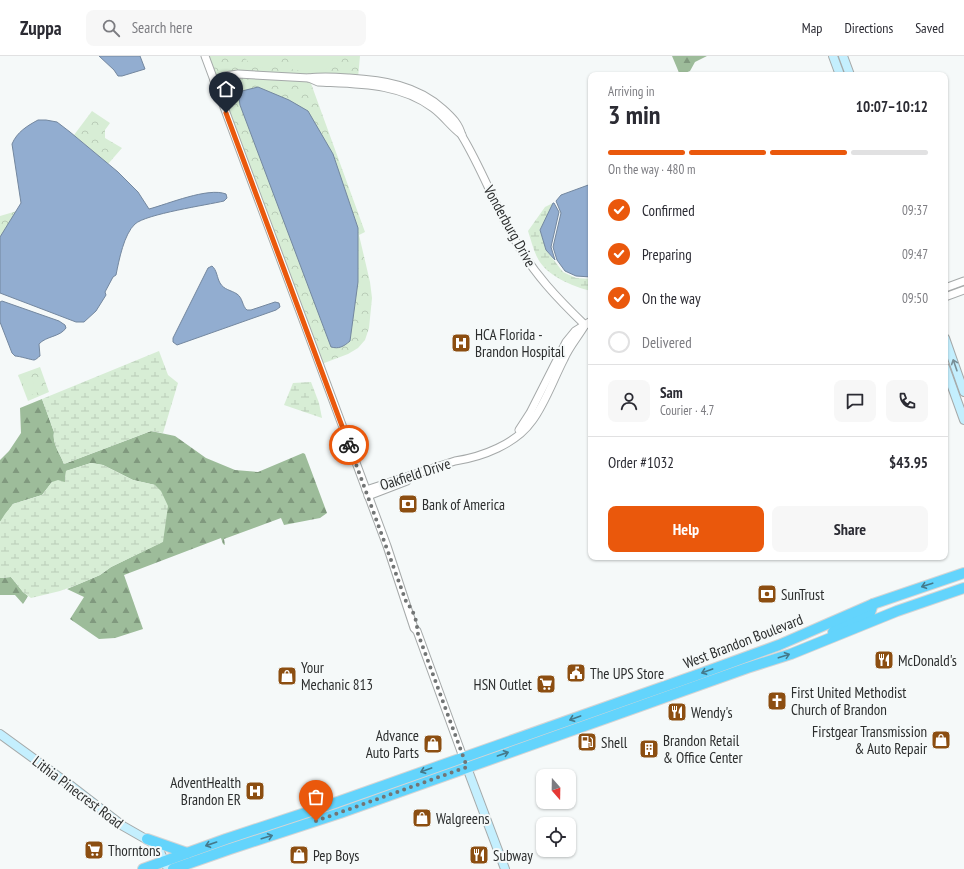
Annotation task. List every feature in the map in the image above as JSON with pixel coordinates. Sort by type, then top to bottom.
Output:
[{"type":"highway","name":"West Brandon Boulevard","points":[[143,869],[166,865],[187,853],[323,807],[649,692],[779,645],[873,604],[964,573]]},
{"type":"highway","name":"West Brandon Boulevard","points":[[173,869],[340,813],[791,654],[897,611],[964,588]]},
{"type":"highway","points":[[834,636],[835,630],[838,627],[870,613],[873,604]]},
{"type":"highway","points":[[654,702],[654,698],[659,694],[685,685],[686,678]]},
{"type":"highway","points":[[622,713],[622,709],[625,707],[646,699],[649,696],[649,692]]},
{"type":"highway","points":[[147,839],[187,853]]},
{"type":"main road","points":[[833,56],[839,72]]},
{"type":"main road","points":[[843,56],[849,72]]},
{"type":"main road","points":[[948,347],[964,392]]},
{"type":"main road","points":[[948,375],[964,420]]},
{"type":"main road","name":"Lithia Pinecrest Road","points":[[0,734],[119,823],[147,839],[157,848],[166,865]]},
{"type":"main road","points":[[463,757],[505,869]]},
{"type":"street","points":[[205,56],[367,493],[407,604],[414,628],[417,631],[463,757]]},
{"type":"street","name":"Vonderburg Drive","points":[[214,80],[238,74],[375,80],[395,83],[425,95],[441,106],[458,124],[462,136],[520,249],[549,289],[588,323]]},
{"type":"street","points":[[948,287],[964,281]]},
{"type":"street","points":[[948,296],[964,290]]},
{"type":"street","name":"Oakfield Drive","points":[[367,493],[457,464],[465,459],[497,448],[509,441],[525,422],[551,378],[566,342],[575,331],[588,323]]},
{"type":"green space","points":[[205,56],[360,56],[358,78],[309,78],[365,232],[359,235],[370,282],[372,298],[369,328],[365,340],[358,348],[348,354],[319,365]]},
{"type":"green space","points":[[243,56],[276,56],[269,69],[252,66]]},
{"type":"green space","points":[[295,56],[344,56],[333,66],[313,72],[291,69]]},
{"type":"green space","points":[[672,56],[707,56],[695,62],[690,71],[679,72]]},
{"type":"green space","points":[[92,111],[110,123],[105,130],[105,138],[122,148],[108,164],[74,135]]},
{"type":"green space","points":[[553,203],[540,230],[546,250],[563,272],[576,278],[588,279],[588,290],[560,279],[541,264],[528,231],[545,207]]},
{"type":"green space","points":[[17,211],[0,237],[0,216]]},
{"type":"green space","points":[[159,351],[168,375],[178,383],[163,433],[151,431],[64,464],[55,444],[54,432],[42,399]]},
{"type":"green space","points":[[40,367],[49,392],[28,401],[18,375]]},
{"type":"green space","points":[[30,375],[37,393],[28,396],[21,378]]},
{"type":"green space","points":[[311,382],[319,403],[322,418],[284,405],[293,383]]},
{"type":"green space","points":[[42,399],[54,432],[55,444],[64,464],[151,431],[175,436],[206,458],[235,470],[258,472],[303,453],[305,454],[327,513],[320,518],[284,525],[281,518],[224,539],[225,545],[223,544],[221,538],[124,575],[143,629],[115,638],[99,639],[70,619],[84,597],[67,589],[100,575],[111,567],[162,542],[155,485],[133,480],[103,465],[91,463],[66,471],[65,482],[52,482],[42,495],[13,504],[0,522],[0,460],[9,451],[21,433],[20,408]]},
{"type":"green space","points":[[91,463],[103,465],[133,480],[155,485],[161,491],[168,506],[163,542],[111,567],[100,575],[79,584],[60,591],[31,598],[23,592],[11,577],[0,578],[0,522],[13,504],[42,495],[52,482],[58,480],[65,482],[66,471]]},
{"type":"green space","points":[[11,577],[28,596],[23,604],[15,595],[0,595],[0,578]]},
{"type":"water","points":[[99,56],[140,56],[145,69],[118,76],[114,70]]},
{"type":"water","points":[[258,87],[289,100],[308,111],[333,154],[358,228],[358,282],[350,341],[341,347],[331,347],[240,105],[239,98],[242,91]]},
{"type":"water","points":[[38,120],[57,122],[70,132],[118,172],[138,192],[149,209],[199,194],[218,192],[226,194],[227,198],[224,201],[177,210],[151,217],[141,220],[135,224],[131,228],[125,241],[120,255],[116,275],[113,277],[105,292],[106,295],[96,311],[84,322],[76,322],[0,293],[0,237],[21,203],[12,144],[26,127]]},
{"type":"water","points":[[588,185],[588,277],[576,276],[565,271],[557,260],[553,247],[561,213],[556,201],[561,195]]},
{"type":"water","points":[[553,203],[559,212],[551,247],[555,260],[546,250],[540,230]]},
{"type":"water","points":[[212,266],[222,285],[239,296],[247,310],[275,302],[279,303],[280,307],[276,310],[177,345],[173,342],[173,338],[208,268]]},
{"type":"water","points":[[2,301],[59,321],[65,325],[66,328],[60,333],[45,339],[39,344],[40,356],[36,360],[15,356],[12,353],[0,322],[0,302]]},
{"type":"way so far","points":[[316,821],[467,767],[417,631],[418,626],[410,606],[407,604],[349,445]]},
{"type":"place","name":"HCA Florida - Brandon Hospital","points":[[461,343]]},
{"type":"place","name":"Bank of America","points":[[408,504]]},
{"type":"place","name":"SunTrust","points":[[767,594]]},
{"type":"place","name":"McDonald's","points":[[884,660]]},
{"type":"place","name":"The UPS Store","points":[[576,673]]},
{"type":"place","name":"Your Mechanic 813","points":[[287,676]]},
{"type":"place","name":"HSN Outlet","points":[[546,684]]},
{"type":"place","name":"First United Methodist Church of Brandon","points":[[777,701]]},
{"type":"place","name":"Wendy's","points":[[677,712]]},
{"type":"place","name":"Firstgear Transmission & Auto Repair","points":[[941,740]]},
{"type":"place","name":"Shell","points":[[587,742]]},
{"type":"place","name":"Advance Auto Parts","points":[[433,744]]},
{"type":"place","name":"Brandon Retail & Office Center","points":[[649,749]]},
{"type":"place","name":"AdventHealth Brandon ER","points":[[255,791]]},
{"type":"place","name":"Walgreens","points":[[422,818]]},
{"type":"place","name":"Thorntons","points":[[94,850]]},
{"type":"place","name":"Pep Boys","points":[[299,855]]},
{"type":"place","name":"Subway","points":[[479,855]]},
{"type":"route","points":[[226,113],[349,445]]}]
